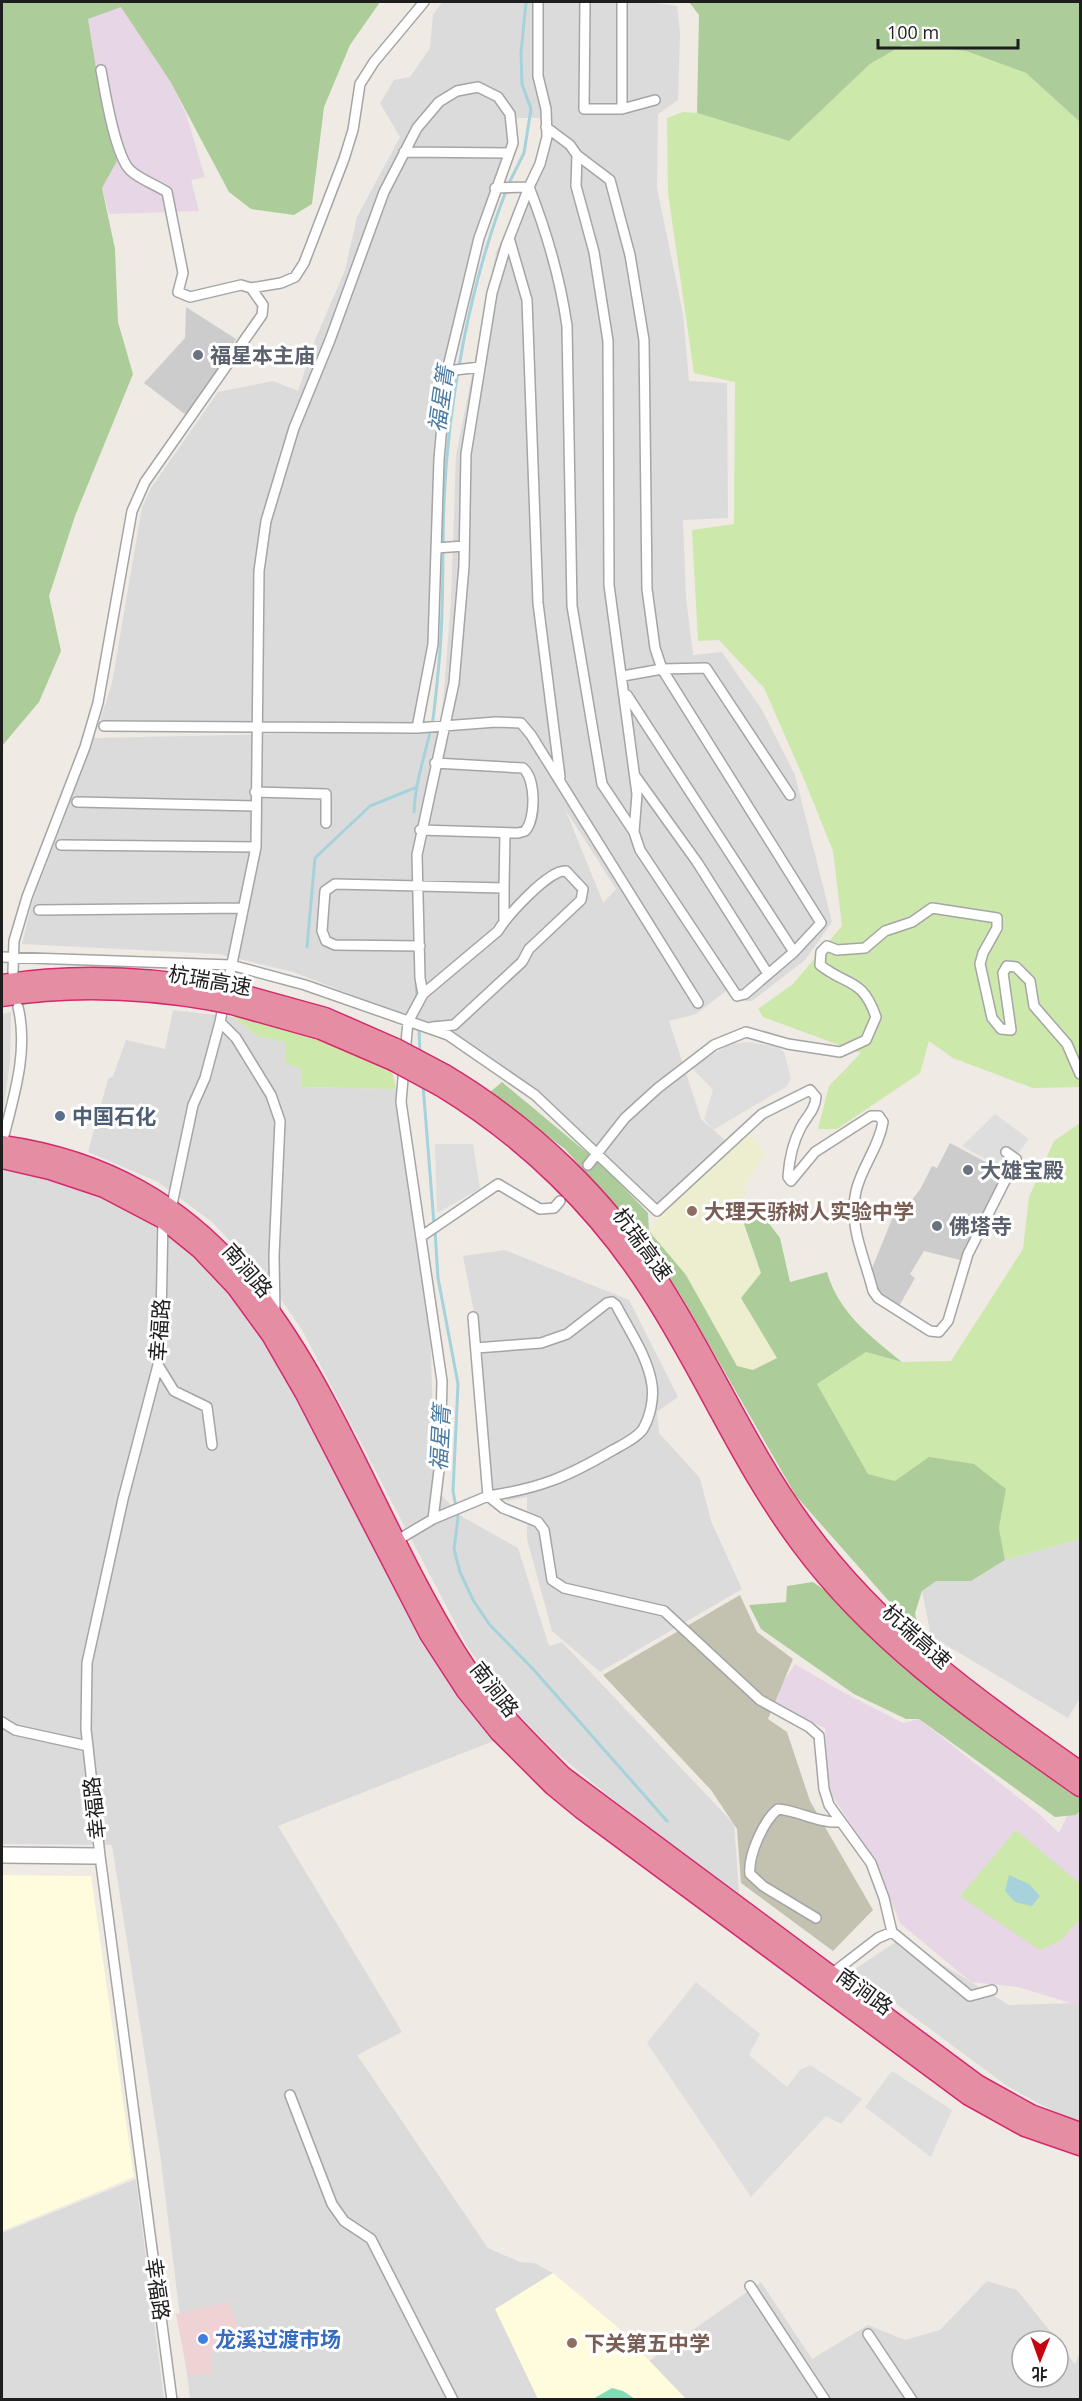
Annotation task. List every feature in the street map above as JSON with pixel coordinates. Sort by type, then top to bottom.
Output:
[{"type":"highway","name":"杭瑞高速","points":[[7,978],[125,978],[233,998],[394,1054],[443,1081],[482,1098],[532,1137],[587,1188],[623,1230],[675,1307],[779,1491],[854,1589],[934,1665],[1080,1771]]},
{"type":"highway","name":"杭瑞高速","points":[[2,998],[89,990],[214,994]]},
{"type":"highway","name":"杭瑞高速","points":[[443,1081],[540,1162],[613,1239],[660,1306],[768,1498],[801,1545],[851,1605],[894,1648],[943,1689],[1080,1787]]},
{"type":"highway","name":"南涧路","points":[[2,1144],[45,1154],[99,1171],[130,1185],[228,1257],[275,1317],[318,1388],[429,1634],[466,1691],[499,1732],[553,1786],[969,2096],[1025,2127],[1080,2146]]},
{"type":"highway","name":"南涧路","points":[[2,1159],[50,1170],[104,1188],[167,1214],[218,1267],[271,1335],[390,1544],[464,1663],[490,1700],[522,1736],[589,1798],[977,2084],[1031,2114],[1080,2132]]},
{"type":"street","points":[[251,288],[281,283],[295,277],[304,263],[347,149],[360,84],[374,62],[424,2]]},
{"type":"street","points":[[423,994],[417,855],[441,725],[454,683],[464,546],[466,454],[492,293],[509,238],[540,164],[546,127],[546,109],[538,76],[538,2]]},
{"type":"street","points":[[585,2],[584,109],[622,109],[655,100]]},
{"type":"street","points":[[622,2],[622,109]]},
{"type":"street","points":[[7,978],[7,957],[27,897],[85,747],[98,703],[132,512],[145,482],[262,315],[263,305],[260,296],[251,288],[241,285],[190,297],[178,292],[183,273],[167,192],[131,171],[126,164],[116,140],[101,70]]},
{"type":"street","name":"幸福路","points":[[172,2400],[100,1856],[88,1746],[87,1663],[123,1499],[158,1365],[167,1214],[193,1105],[205,1077],[220,1022],[256,847],[259,571],[266,521],[294,429],[330,340],[366,236],[404,152],[417,128],[439,102],[457,91],[478,87],[498,97],[510,114],[513,143],[479,238],[451,370],[439,459],[433,644],[420,727]]},
{"type":"street","points":[[529,188],[550,243],[561,285],[567,326],[572,606],[602,784],[634,832],[640,850],[737,996],[745,994],[794,952],[821,923],[662,669],[655,648],[647,589],[644,340],[632,266],[610,180],[546,127]]},
{"type":"street","points":[[404,152],[509,153]]},
{"type":"street","points":[[577,155],[576,186],[594,252],[608,341],[609,585],[637,794],[634,832]]},
{"type":"street","points":[[498,187],[529,188]]},
{"type":"street","points":[[509,238],[527,300],[538,603],[561,783]]},
{"type":"street","points":[[451,370],[480,367]]},
{"type":"street","points":[[437,548],[464,546]]},
{"type":"street","points":[[623,676],[662,669],[706,668],[790,795]]},
{"type":"street","points":[[625,691],[794,952]]},
{"type":"street","points":[[104,726],[420,727],[521,723],[698,1003]]},
{"type":"street","points":[[420,830],[505,833],[522,832],[530,824],[531,778],[527,771],[518,766],[435,763]]},
{"type":"street","points":[[635,775],[697,862],[768,974]]},
{"type":"street","points":[[255,792],[326,794],[326,823]]},
{"type":"street","points":[[77,802],[255,806]]},
{"type":"street","points":[[504,920],[505,833]]},
{"type":"street","points":[[61,844],[256,847]]},
{"type":"street","points":[[427,1027],[454,1025],[522,962],[529,949],[581,900],[583,889],[569,873],[559,870],[504,920],[498,931],[423,994],[411,1011],[402,1102],[425,1233],[442,1381],[440,1462],[433,1519]]},
{"type":"street","points":[[420,946],[335,945],[326,941],[322,931],[323,896],[331,885],[504,888]]},
{"type":"street","points":[[39,910],[242,908]]},
{"type":"street","points":[[588,1165],[625,1118],[658,1088],[714,1045],[746,1032],[788,1044],[840,1052],[866,1040],[876,1017],[869,996],[850,981],[829,972],[820,965],[821,952],[827,946],[837,950],[865,948],[885,931],[912,922],[932,908],[997,918],[997,928],[983,952],[980,964],[992,1018],[1002,1029],[1011,1030],[1003,973],[1008,966],[1016,967],[1030,981],[1034,1006],[1067,1044],[1080,1074]]},
{"type":"street","points":[[7,957],[231,965],[305,985],[427,1027],[461,1043],[535,1095],[599,1153],[657,1211],[762,1114],[810,1090],[816,1097],[815,1106],[801,1128],[795,1145],[789,1164],[788,1177],[791,1181],[815,1152],[871,1116],[879,1116],[884,1122],[881,1138],[856,1190],[855,1232],[873,1291],[878,1298],[930,1331],[939,1332],[948,1322],[968,1254],[1016,1159],[1006,1152]]},
{"type":"street","points":[[2,1144],[22,1047],[23,1024],[18,1007]]},
{"type":"street","points":[[220,1022],[236,1038],[271,1095],[280,1121],[274,1256],[275,1317]]},
{"type":"street","points":[[425,1233],[498,1184],[540,1209],[554,1208],[560,1201]]},
{"type":"street","points":[[390,1544],[433,1519],[488,1496],[520,1492],[567,1477],[641,1432],[649,1417],[653,1387],[650,1371],[616,1305],[612,1302],[567,1334],[541,1343],[476,1348]]},
{"type":"street","points":[[473,1317],[488,1496],[503,1508],[538,1522],[544,1530],[552,1580],[564,1588],[664,1611],[760,1700],[809,1727],[819,1736],[824,1789],[839,1822],[871,1863],[884,1898],[892,1932],[970,1996],[992,1990]]},
{"type":"street","points":[[158,1365],[174,1391],[207,1407],[212,1445]]},
{"type":"street","points":[[2,1722],[15,1730],[88,1746]]},
{"type":"street","points":[[816,1918],[763,1886],[750,1874],[749,1864],[764,1828],[778,1809],[794,1810],[827,1823],[839,1822]]},
{"type":"street","points":[[2,1852],[95,1852],[100,1856],[95,1859],[2,1858]]},
{"type":"street","points":[[829,1975],[878,1938],[892,1932]]},
{"type":"street","points":[[290,2095],[332,2204],[344,2220],[371,2239],[453,2400]]},
{"type":"street","points":[[750,2286],[825,2400]]},
{"type":"street","points":[[868,2334],[912,2400]]},
{"type":"shaded area","points":[[442,2],[650,2],[677,6],[680,32],[678,100],[658,114],[657,188],[683,314],[689,381],[727,383],[728,518],[683,520],[686,598],[693,655],[722,652],[762,710],[795,775],[832,922],[805,960],[752,1001],[734,1001],[726,991],[696,1014],[669,1021],[701,1119],[727,1142],[659,1205],[457,1035],[293,972],[218,954],[22,944],[32,903],[94,738],[453,730],[442,716],[451,600],[456,456],[496,252],[540,159],[543,130],[540,118],[513,118],[514,153],[478,249],[451,376],[446,413],[434,654],[424,723],[100,720],[112,683],[142,507],[151,488],[218,392],[273,381],[298,391],[315,340],[345,270],[357,217],[400,137],[380,103],[394,80],[410,77],[430,48],[433,15]],"holes":[[[565,809],[616,889],[603,902]]]},
{"type":"shaded area","points":[[121,6],[170,81],[186,114],[205,177],[191,180],[199,211],[109,214],[102,188],[117,161],[101,98],[88,19]]},
{"type":"shaded area","name":"福星本主庙","points":[[186,307],[236,339],[218,371],[186,415],[144,383],[185,338]]},
{"type":"shaded area","points":[[173,1010],[233,1017],[258,1036],[285,1042],[302,1069],[302,1087],[396,1089],[430,1324],[435,1488],[461,1516],[518,1548],[549,1646],[562,1642],[734,1824],[739,1893],[711,1875],[611,1798],[552,1749],[505,1700],[467,1646],[302,1330],[269,1282],[212,1222],[158,1182],[88,1152],[108,1079],[113,1076],[126,1040],[165,1049]]},
{"type":"shaded area","points":[[11,1012],[10,1061],[2,1122],[2,1014]]},
{"type":"shaded area","points":[[749,1042],[776,1046],[784,1052],[791,1078],[786,1087],[713,1130],[704,1119],[713,1090],[691,1067],[730,1044]]},
{"type":"shaded area","points":[[995,1114],[1029,1139],[1005,1170],[962,1146]]},
{"type":"shaded area","points":[[749,1131],[765,1154],[745,1184],[743,1221],[761,1274],[742,1298],[777,1358],[752,1370],[737,1366],[686,1275],[649,1231],[660,1215]]},
{"type":"shaded area","name":"佛塔寺","points":[[950,1143],[1012,1176],[968,1262],[924,1251],[910,1274],[915,1278],[899,1306],[876,1293],[871,1271],[900,1199],[911,1201],[921,1188],[932,1166],[937,1168]]},
{"type":"shaded area","points":[[435,1144],[473,1144],[480,1189],[437,1213]]},
{"type":"shaded area","points":[[2,1168],[62,1181],[128,1207],[182,1243],[226,1286],[262,1329],[425,1638],[462,1703],[496,1740],[278,1826],[402,2032],[357,2055],[488,2248],[520,2262],[534,2263],[553,2273],[496,2309],[538,2399],[190,2399],[160,2153],[112,1845],[2,1844]]},
{"type":"shaded area","points":[[505,1250],[629,1300],[678,1397],[657,1412],[659,1433],[700,1478],[711,1521],[742,1589],[600,1672],[552,1631],[527,1539],[527,1497],[507,1501],[491,1487],[479,1338],[463,1256]]},
{"type":"shaded area","points":[[1080,1539],[1080,1698],[1068,1718],[931,1636],[922,1591],[935,1581],[971,1581],[1005,1560]]},
{"type":"shaded area","points":[[740,1595],[757,1632],[793,1659],[768,1719],[787,1732],[810,1801],[873,1910],[833,1951],[741,1883],[737,1829],[711,1790],[603,1675]]},
{"type":"shaded area","points":[[795,1664],[903,1723],[919,1719],[1039,1814],[1059,1833],[1067,1816],[1080,1811],[1080,2006],[1018,1987],[971,1982],[900,1923],[873,1858],[829,1791],[825,1728],[769,1704]]},
{"type":"shaded area","points":[[2,1875],[91,1876],[134,2177],[2,2231]]},
{"type":"shaded area","points":[[900,1939],[1009,2005],[1078,2003],[1080,2006],[1080,2120],[1062,2116],[1007,2086],[852,1971]]},
{"type":"shaded area","points":[[696,1982],[760,2034],[749,2055],[787,2087],[800,2070],[810,2065],[862,2099],[841,2124],[826,2116],[751,2197],[647,2043]]},
{"type":"shaded area","points":[[892,2071],[952,2110],[931,2157],[865,2107]]},
{"type":"shaded area","points":[[136,2179],[164,2399],[2,2399],[2,2233]]},
{"type":"shaded area","name":"下关第五中学","points":[[553,2273],[616,2326],[686,2399],[538,2399],[495,2309]]},
{"type":"shaded area","points":[[987,2281],[1017,2290],[1048,2329],[1010,2329],[1010,2389],[1070,2389],[1070,2358],[1075,2364],[1080,2352],[1080,2399],[686,2399],[649,2361],[761,2282],[812,2359],[868,2325],[905,2340],[940,2330]]},
{"type":"shaded area","name":"龙溪过渡市场","points":[[229,2302],[239,2332],[213,2345],[211,2373],[188,2377],[176,2314]]},
{"type":"green space","points":[[2,2],[380,2],[350,45],[324,107],[312,204],[294,215],[251,209],[229,192],[170,81],[121,7],[88,19],[101,98],[117,161],[102,188],[115,249],[118,322],[133,374],[75,516],[49,596],[61,651],[39,702],[2,746]]},
{"type":"green space","points":[[689,2],[1080,2],[1080,122],[1026,73],[966,51],[903,45],[870,64],[789,141],[697,113],[699,15]]},
{"type":"green space","points":[[903,45],[966,51],[1026,73],[1080,122],[1080,1087],[1033,1088],[953,1058],[929,1041],[920,1073],[837,1129],[818,1129],[829,1086],[861,1053],[763,1017],[758,1009],[793,984],[842,926],[833,851],[764,688],[719,640],[698,641],[692,530],[734,524],[735,382],[694,373],[668,193],[667,118],[683,112],[697,113],[789,141],[870,64]]},
{"type":"green space","points":[[236,1012],[288,1026],[391,1067],[396,1089],[302,1087],[302,1069],[285,1063],[285,1042],[258,1036],[233,1017]]},
{"type":"green space","points":[[502,1082],[604,1167],[648,1213],[649,1231],[686,1275],[737,1366],[753,1370],[777,1358],[741,1298],[761,1273],[743,1221],[765,1218],[780,1238],[790,1282],[827,1272],[839,1299],[857,1323],[902,1362],[866,1352],[817,1384],[868,1474],[895,1481],[929,1457],[974,1464],[1006,1489],[999,1528],[1005,1560],[971,1581],[936,1581],[922,1591],[915,1613],[918,1627],[910,1625],[796,1496],[680,1294],[627,1219],[565,1149],[489,1093]]},
{"type":"green space","points":[[1080,1123],[1080,1539],[1005,1560],[999,1528],[1006,1489],[895,1481],[868,1474],[817,1384],[866,1352],[902,1362],[951,1361],[1023,1249],[1029,1197],[1054,1141]]},
{"type":"green space","points":[[813,1582],[846,1605],[1080,1792],[1080,1811],[1076,1815],[1055,1817],[919,1719],[906,1719],[854,1694],[761,1629],[749,1605],[786,1602],[787,1586]]},
{"type":"green space","points":[[1016,1830],[1080,1884],[1080,1919],[1060,1941],[1040,1950],[960,1896]]},
{"type":"green space","points":[[612,2388],[623,2391],[635,2399],[593,2399]]},
{"type":"water","points":[[1009,1875],[1029,1884],[1040,1896],[1032,1906],[1015,1902],[1005,1891]]},
{"type":"waterway","name":"福星箐","points":[[508,185],[524,153],[531,109],[522,84],[521,53],[526,2]]},
{"type":"waterway","name":"福星箐","points":[[414,812],[419,777],[433,719],[437,685],[441,632],[443,521],[450,424],[472,304],[493,227],[506,191]]},
{"type":"waterway","points":[[307,947],[315,858],[370,806],[417,787]]},
{"type":"waterway","name":"福星箐","points":[[416,982],[417,997]]},
{"type":"waterway","name":"福星箐","points":[[419,1028],[420,1054]]},
{"type":"waterway","name":"福星箐","points":[[423,1085],[434,1224]]},
{"type":"waterway","name":"福星箐","points":[[435,1231],[438,1278],[458,1384],[453,1491],[458,1518],[454,1549],[460,1572],[473,1600],[489,1624],[533,1669],[667,1821]]},
{"type":"place","name":"福星本主庙","points":[[198,355]]},
{"type":"place","name":"中国石化","points":[[60,1116]]},
{"type":"place","name":"大雄宝殿","points":[[968,1170]]},
{"type":"place","name":"大理天骄树人实验中学","points":[[692,1211]]},
{"type":"place","name":"佛塔寺","points":[[937,1226]]},
{"type":"place","name":"龙溪过渡市场","points":[[203,2339]]},
{"type":"place","name":"下关第五中学","points":[[572,2343]]}]
